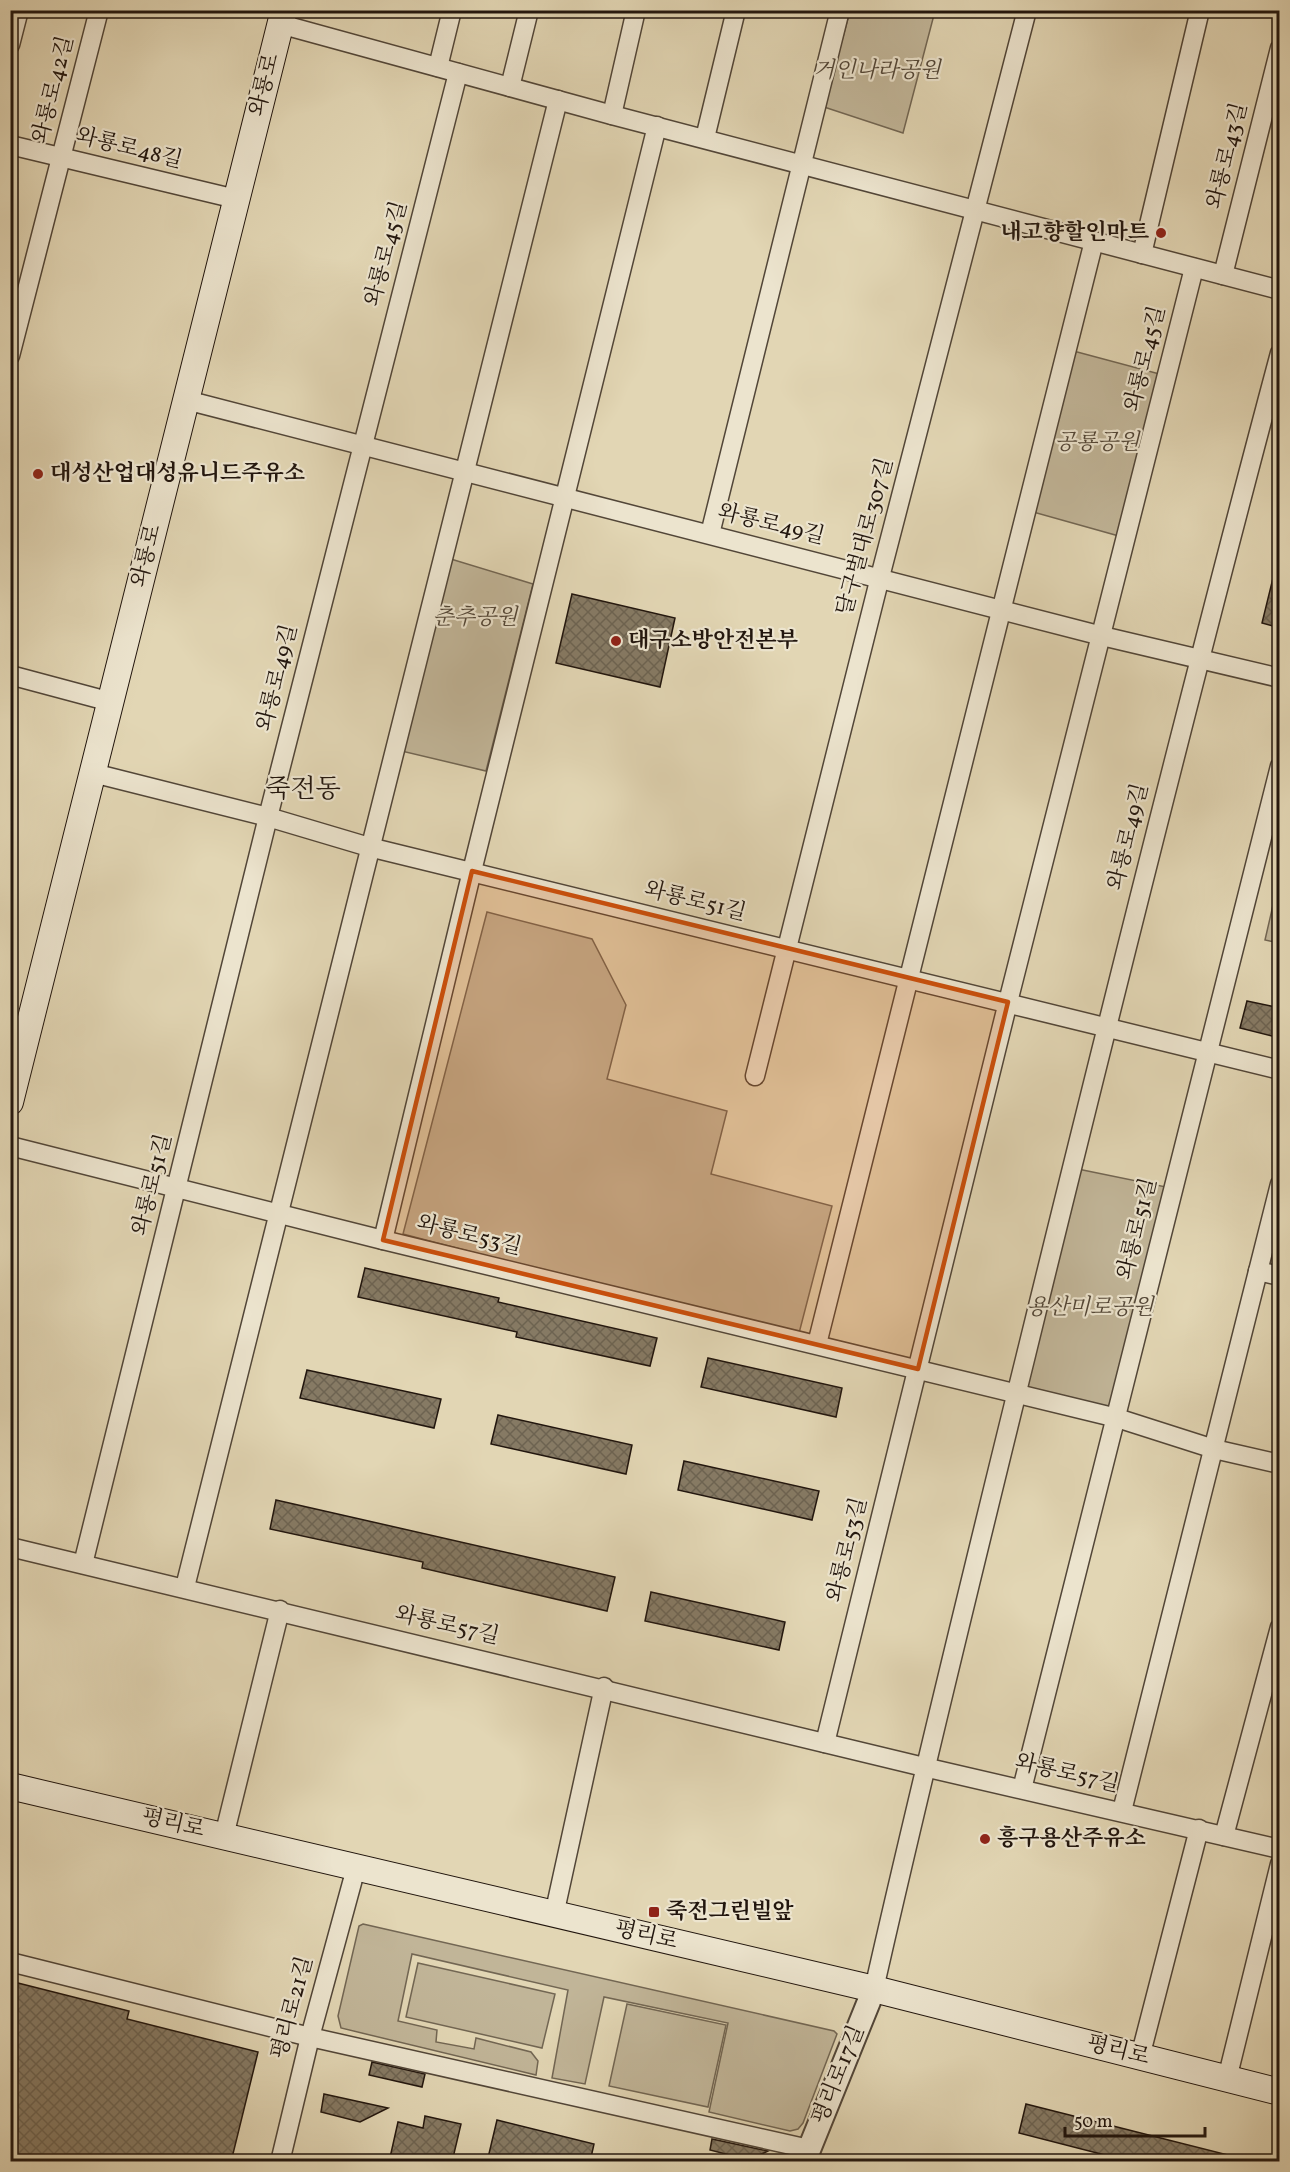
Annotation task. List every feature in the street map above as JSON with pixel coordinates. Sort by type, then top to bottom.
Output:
[{"type":"main road","name":"와룡로","points":[[10,1102],[282,17]]},
{"type":"main road","name":"평리로","points":[[10,1786],[874,1989],[1280,2092]]},
{"type":"street","points":[[10,45],[20,10]]},
{"type":"street","name":"와룡로42길","points":[[10,356],[99,10]]},
{"type":"street","points":[[438,67],[452,10]]},
{"type":"street","points":[[510,87],[529,10]]},
{"type":"street","points":[[612,115],[636,10]]},
{"type":"street","points":[[705,138],[736,10]]},
{"type":"street","points":[[710,534],[800,163],[840,10]]},
{"type":"street","name":"달구벌대로307길","points":[[755,1076],[785,949],[880,578],[1028,10]]},
{"type":"street","points":[[1142,254],[1200,10]]},
{"type":"street","points":[[282,17],[438,67],[612,115],[1280,290]]},
{"type":"street","name":"와룡로43길","points":[[1223,275],[1280,48]]},
{"type":"street","name":"와룡로45길","points":[[362,446],[459,73]]},
{"type":"street","points":[[185,1587],[462,472],[558,100]]},
{"type":"street","points":[[383,1240],[657,126]]},
{"type":"street","name":"와룡로48길","points":[[10,145],[237,199]]},
{"type":"street","points":[[817,1344],[907,976],[1094,241]]},
{"type":"street","name":"와룡로45길","points":[[1102,636],[1194,268]]},
{"type":"street","points":[[1199,658],[1280,353]]},
{"type":"street","name":"와룡로49길","points":[[186,400],[1001,608],[1102,636],[1280,678]]},
{"type":"street","name":"와룡로49길","points":[[268,817],[362,446]]},
{"type":"street","points":[[918,1369],[1008,1002],[1102,636]]},
{"type":"street","name":"와룡로49길","points":[[1106,1026],[1199,658]]},
{"type":"street","points":[[10,675],[111,702]]},
{"type":"street","points":[[1206,1051],[1280,766]]},
{"type":"street","name":"와룡로51길","points":[[93,772],[268,817],[369,847],[785,949],[907,976],[1280,1070]]},
{"type":"street","name":"와룡로51길","points":[[83,1564],[268,817]]},
{"type":"street","points":[[874,1989],[924,1767],[1106,1026]]},
{"type":"street","name":"와룡로51길","points":[[1117,1418],[1206,1051]]},
{"type":"street","name":"와룡로53길","points":[[10,1146],[280,1212],[383,1240],[1117,1418],[1214,1449],[1280,1464]]},
{"type":"street","points":[[1122,1811],[1280,1184]]},
{"type":"street","points":[[1258,1271],[1280,1276]]},
{"type":"street","name":"와룡로53길","points":[[825,1743],[918,1369]]},
{"type":"street","points":[[1022,1789],[1117,1418]]},
{"type":"street","name":"와룡로57길","points":[[10,1547],[604,1687],[924,1767],[1280,1848]]},
{"type":"street","points":[[224,1836],[280,1610]]},
{"type":"street","points":[[1224,1836],[1280,1627]]},
{"type":"street","points":[[554,1915],[604,1687]]},
{"type":"street","points":[[1140,2057],[1199,1829]]},
{"type":"street","points":[[1227,2079],[1280,1864]]},
{"type":"street","name":"평리로21길","points":[[280,2162],[310,2037],[356,1868]]},
{"type":"street","points":[[10,1962],[310,2037],[807,2155]]},
{"type":"street","name":"평리로17길","points":[[807,2155],[874,1989]]},
{"type":"highlighted area","points":[[472,871],[1008,1002],[918,1369],[383,1240]]},
{"type":"green space","name":"거인나라공원","points":[[850,11],[935,11],[903,133],[824,107]]},
{"type":"green space","name":"공룡공원","points":[[1066,349],[1167,376],[1126,538],[1026,510]]},
{"type":"green space","name":"춘추공원","points":[[441,556],[533,584],[486,771],[393,749]]},
{"type":"green space","points":[[1279,879],[1280,943],[1265,940]]},
{"type":"green space","points":[[487,912],[592,939],[626,1005],[607,1079],[727,1111],[711,1174],[832,1206],[798,1337],[403,1234]]},
{"type":"green space","name":"용산미로공원","points":[[1073,1168],[1171,1188],[1117,1411],[1020,1387]]},
{"type":"green space","points":[[363,1924],[834,2031],[837,2034],[803,2123],[798,2129],[790,2131],[709,2112],[728,2023],[604,1997],[585,2084],[552,2078],[568,1990],[412,1954],[398,2021],[437,2030],[436,2042],[474,2049],[476,2038],[531,2052],[538,2061],[536,2075],[341,2028],[338,2016],[359,1926]]},
{"type":"green space","points":[[418,1963],[555,1994],[542,2048],[406,2017]]},
{"type":"green space","points":[[627,2004],[726,2025],[708,2107],[609,2086]]},
{"type":"building","points":[[1274,574],[1280,574],[1280,628],[1262,623]]},
{"type":"building","name":"대구소방안전본부","points":[[572,594],[675,618],[660,687],[556,663]]},
{"type":"building","points":[[1247,1001],[1280,1008],[1280,1038],[1240,1028]]},
{"type":"building","points":[[365,1268],[499,1298],[498,1302],[657,1338],[650,1366],[516,1337],[517,1332],[358,1297]]},
{"type":"building","points":[[708,1358],[842,1388],[836,1417],[701,1387]]},
{"type":"building","points":[[307,1370],[441,1399],[434,1428],[300,1398]]},
{"type":"building","points":[[498,1415],[632,1445],[626,1474],[491,1444]]},
{"type":"building","points":[[684,1461],[819,1491],[812,1520],[678,1490]]},
{"type":"building","points":[[276,1500],[615,1577],[607,1611],[422,1568],[423,1562],[270,1529]]},
{"type":"building","points":[[651,1592],[785,1622],[779,1650],[645,1621]]},
{"type":"building","points":[[10,1981],[129,2011],[127,2019],[258,2052],[231,2162],[10,2162]]},
{"type":"building","points":[[372,2062],[425,2074],[422,2087],[369,2075]]},
{"type":"building","points":[[324,2094],[388,2108],[360,2122],[321,2112]]},
{"type":"building","points":[[1026,2104],[1232,2156],[1231,2162],[1132,2162],[1019,2133]]},
{"type":"building","points":[[425,2116],[461,2124],[452,2162],[389,2162],[398,2122],[423,2128]]},
{"type":"building","points":[[497,2120],[594,2144],[590,2162],[487,2162]]},
{"type":"building","points":[[712,2139],[768,2151],[749,2160],[710,2150]]},
{"type":"place","name":"내고향할인마트","points":[[1161,233]]},
{"type":"place","name":"대성산업대성유니드주유소","points":[[38,474]]},
{"type":"place","name":"대구소방안전본부","points":[[616,641]]},
{"type":"place","name":"흥구용산주유소","points":[[985,1839]]},
{"type":"place","name":"죽전그린빌앞","points":[[654,1912]]},
{"type":"district","name":"죽전동","points":[[303,790]]}]
